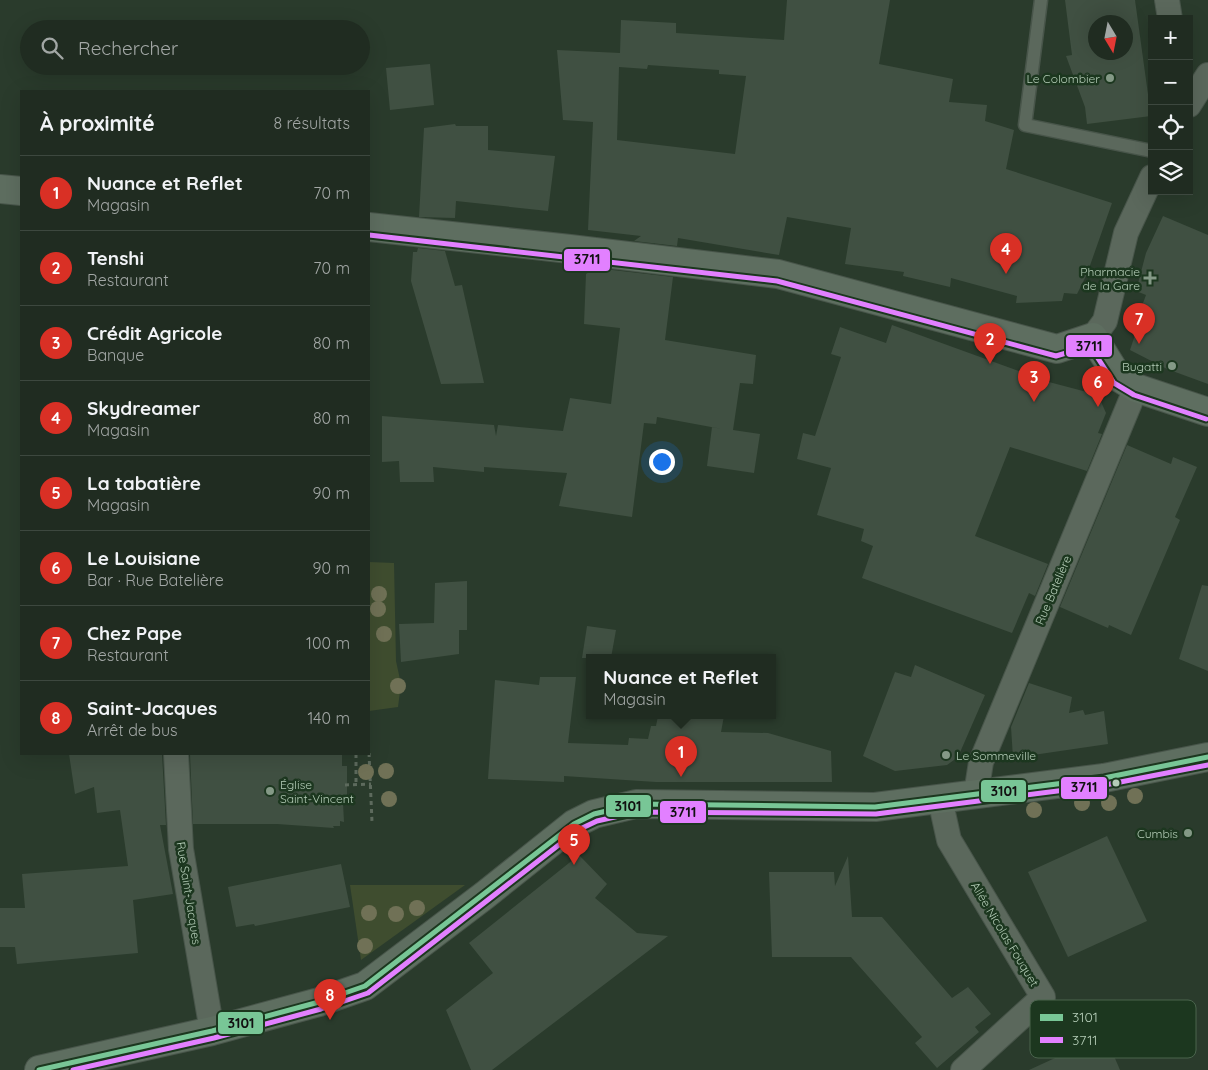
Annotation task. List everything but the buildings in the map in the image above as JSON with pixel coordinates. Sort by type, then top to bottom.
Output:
[{"type":"main road","points":[[0,189],[20,191]]},
{"type":"main road","points":[[370,228],[570,248],[778,274],[1057,349],[1093,337],[1118,377],[1136,388],[1208,412]]},
{"type":"main road","points":[[39,1070],[71,1067],[319,1002],[365,986],[485,895],[574,824],[594,814],[636,804],[819,804],[875,807],[1104,778],[1208,757]]},
{"type":"street","points":[[1167,0],[1169,15]]},
{"type":"street","points":[[1193,99],[1208,75]]},
{"type":"street","points":[[1093,337],[1104,321],[1126,233],[1148,186]]},
{"type":"street","name":"Rue Batelière","points":[[976,794],[981,762],[1136,388]]},
{"type":"street","name":"Rue Saint-Jacques","points":[[176,755],[181,849],[212,1030]]},
{"type":"street","name":"Allée Nicolas Fouquet","points":[[940,799],[949,840],[1043,997],[1040,1000]]},
{"type":"street","name":"Allée Nicolas Fouquet","points":[[963,1070],[1030,1009]]},
{"type":"lane","points":[[1041,0],[1025,125],[1148,150]]},
{"type":"path","points":[[356,755],[356,784]]},
{"type":"path","points":[[369,755],[372,822]]},
{"type":"path","points":[[345,784],[371,784]]},
{"type":"green space","points":[[370,562],[394,563],[396,661],[401,684],[398,707],[370,711]]},
{"type":"green space","points":[[350,885],[465,885],[361,960]]},
{"type":"transit line","name":"3711","points":[[370,235],[777,281],[1056,356],[1090,346],[1114,383],[1134,395],[1206,419]]},
{"type":"transit line","name":"3101","points":[[39,1070],[212,1031],[319,1002],[365,986],[574,824],[594,814],[636,804],[875,807],[1104,778],[1208,757]]},
{"type":"transit line","name":"3711","points":[[73,1070],[214,1038],[321,1009],[368,993],[578,830],[597,821],[637,812],[876,814],[1105,785],[1208,765]]},
{"type":"place","name":"Le Colombier","points":[[1110,78]]},
{"type":"place","name":"Skydreamer","points":[[1006,274]]},
{"type":"place","name":"Pharmacie de la Gare","points":[[1150,278]]},
{"type":"place","name":"Chez Pape","points":[[1139,344]]},
{"type":"place","name":"Tenshi","points":[[990,364]]},
{"type":"place","name":"Bugatti","points":[[1172,366]]},
{"type":"place","name":"Crédit Agricole","points":[[1034,402]]},
{"type":"place","name":"Le Louisiane","points":[[1098,407]]},
{"type":"place","name":"Le Sommeville","points":[[946,755]]},
{"type":"place","name":"Nuance et Reflet","points":[[681,777]]},
{"type":"place","name":"Église Saint-Vincent","points":[[270,791]]},
{"type":"place","name":"Cumbis","points":[[1188,833]]},
{"type":"place","name":"La tabatière","points":[[574,865]]},
{"type":"place","name":"Saint-Jacques","points":[[330,1020]]}]
